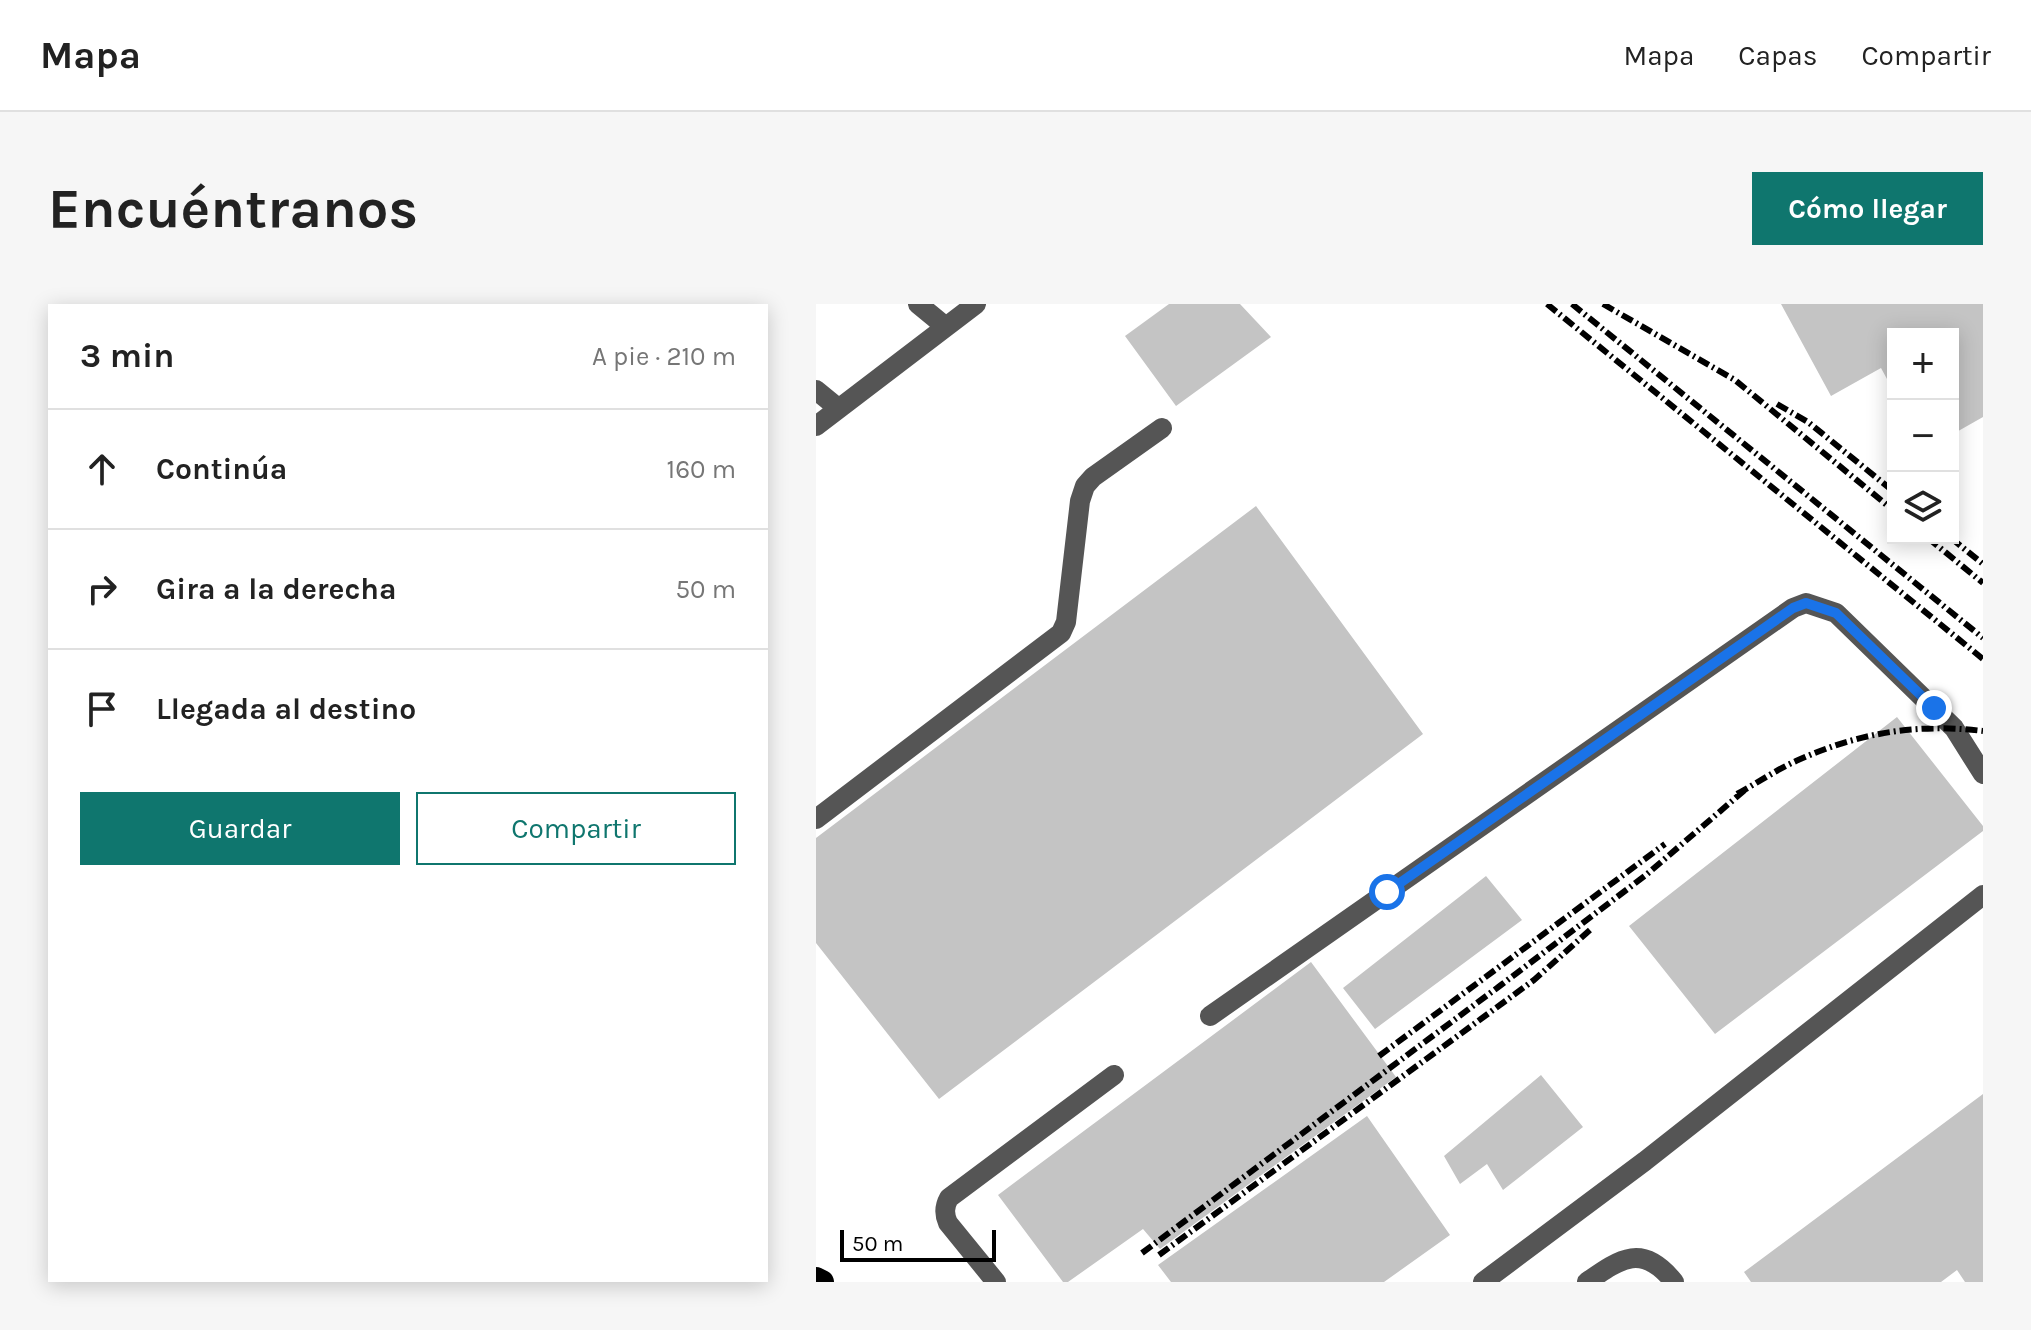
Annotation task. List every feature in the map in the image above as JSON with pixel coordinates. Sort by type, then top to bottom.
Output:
[{"type":"highway","points":[[816,1279],[822,1282]]},
{"type":"street","points":[[918,304],[946,327]]},
{"type":"street","points":[[816,426],[976,304]]},
{"type":"street","points":[[816,390],[838,408]]},
{"type":"street","points":[[816,819],[1061,633],[1066,622],[1080,501],[1085,486],[1162,428]]},
{"type":"street","points":[[1210,1016],[1793,608],[1806,603],[1836,613],[1954,728],[1983,774]]},
{"type":"street","points":[[1483,1282],[1645,1161],[1983,895]]},
{"type":"street","points":[[996,1282],[948,1223],[946,1203],[1114,1075]]},
{"type":"street","points":[[1587,1282],[1615,1262],[1636,1258],[1655,1263],[1674,1282]]},
{"type":"building","points":[[1169,304],[1240,304],[1271,337],[1176,406],[1125,336]]},
{"type":"building","points":[[1781,304],[1983,304],[1983,417],[1959,431],[1959,328],[1887,328],[1887,379],[1881,368],[1831,396]]},
{"type":"building","points":[[1256,506],[1423,734],[939,1099],[816,943],[816,838]]},
{"type":"building","points":[[1897,717],[1983,826],[1983,831],[1715,1034],[1629,926]]},
{"type":"building","points":[[1486,876],[1522,920],[1375,1029],[1343,988]]},
{"type":"building","points":[[1311,962],[1396,1077],[1160,1249],[1143,1229],[1068,1282],[1063,1282],[998,1195]]},
{"type":"building","points":[[1541,1075],[1583,1127],[1503,1190],[1487,1164],[1460,1184],[1444,1156]]},
{"type":"building","points":[[1983,1094],[1983,1282],[1965,1282],[1957,1270],[1941,1282],[1751,1282],[1744,1272]]},
{"type":"building","points":[[1367,1116],[1450,1235],[1384,1282],[1171,1282],[1158,1265]]},
{"type":"railway","points":[[1547,304],[1983,659]]},
{"type":"railway","points":[[1572,304],[1983,638]]},
{"type":"railway","points":[[1603,304],[1735,380],[1887,505]]},
{"type":"railway","points":[[1777,404],[1808,422],[1887,486]]},
{"type":"railway","points":[[1935,544],[1983,583]]},
{"type":"railway","points":[[1958,544],[1983,564]]},
{"type":"railway","points":[[1737,794],[1796,761],[1865,737],[1934,728],[1983,731]]},
{"type":"railway","points":[[1142,1253],[1646,875],[1746,789]]},
{"type":"railway","points":[[1379,1056],[1665,844]]},
{"type":"railway","points":[[1159,1255],[1534,980],[1590,930]]},
{"type":"route","points":[[1387,892],[1793,608],[1806,603],[1836,613],[1934,708]]}]
